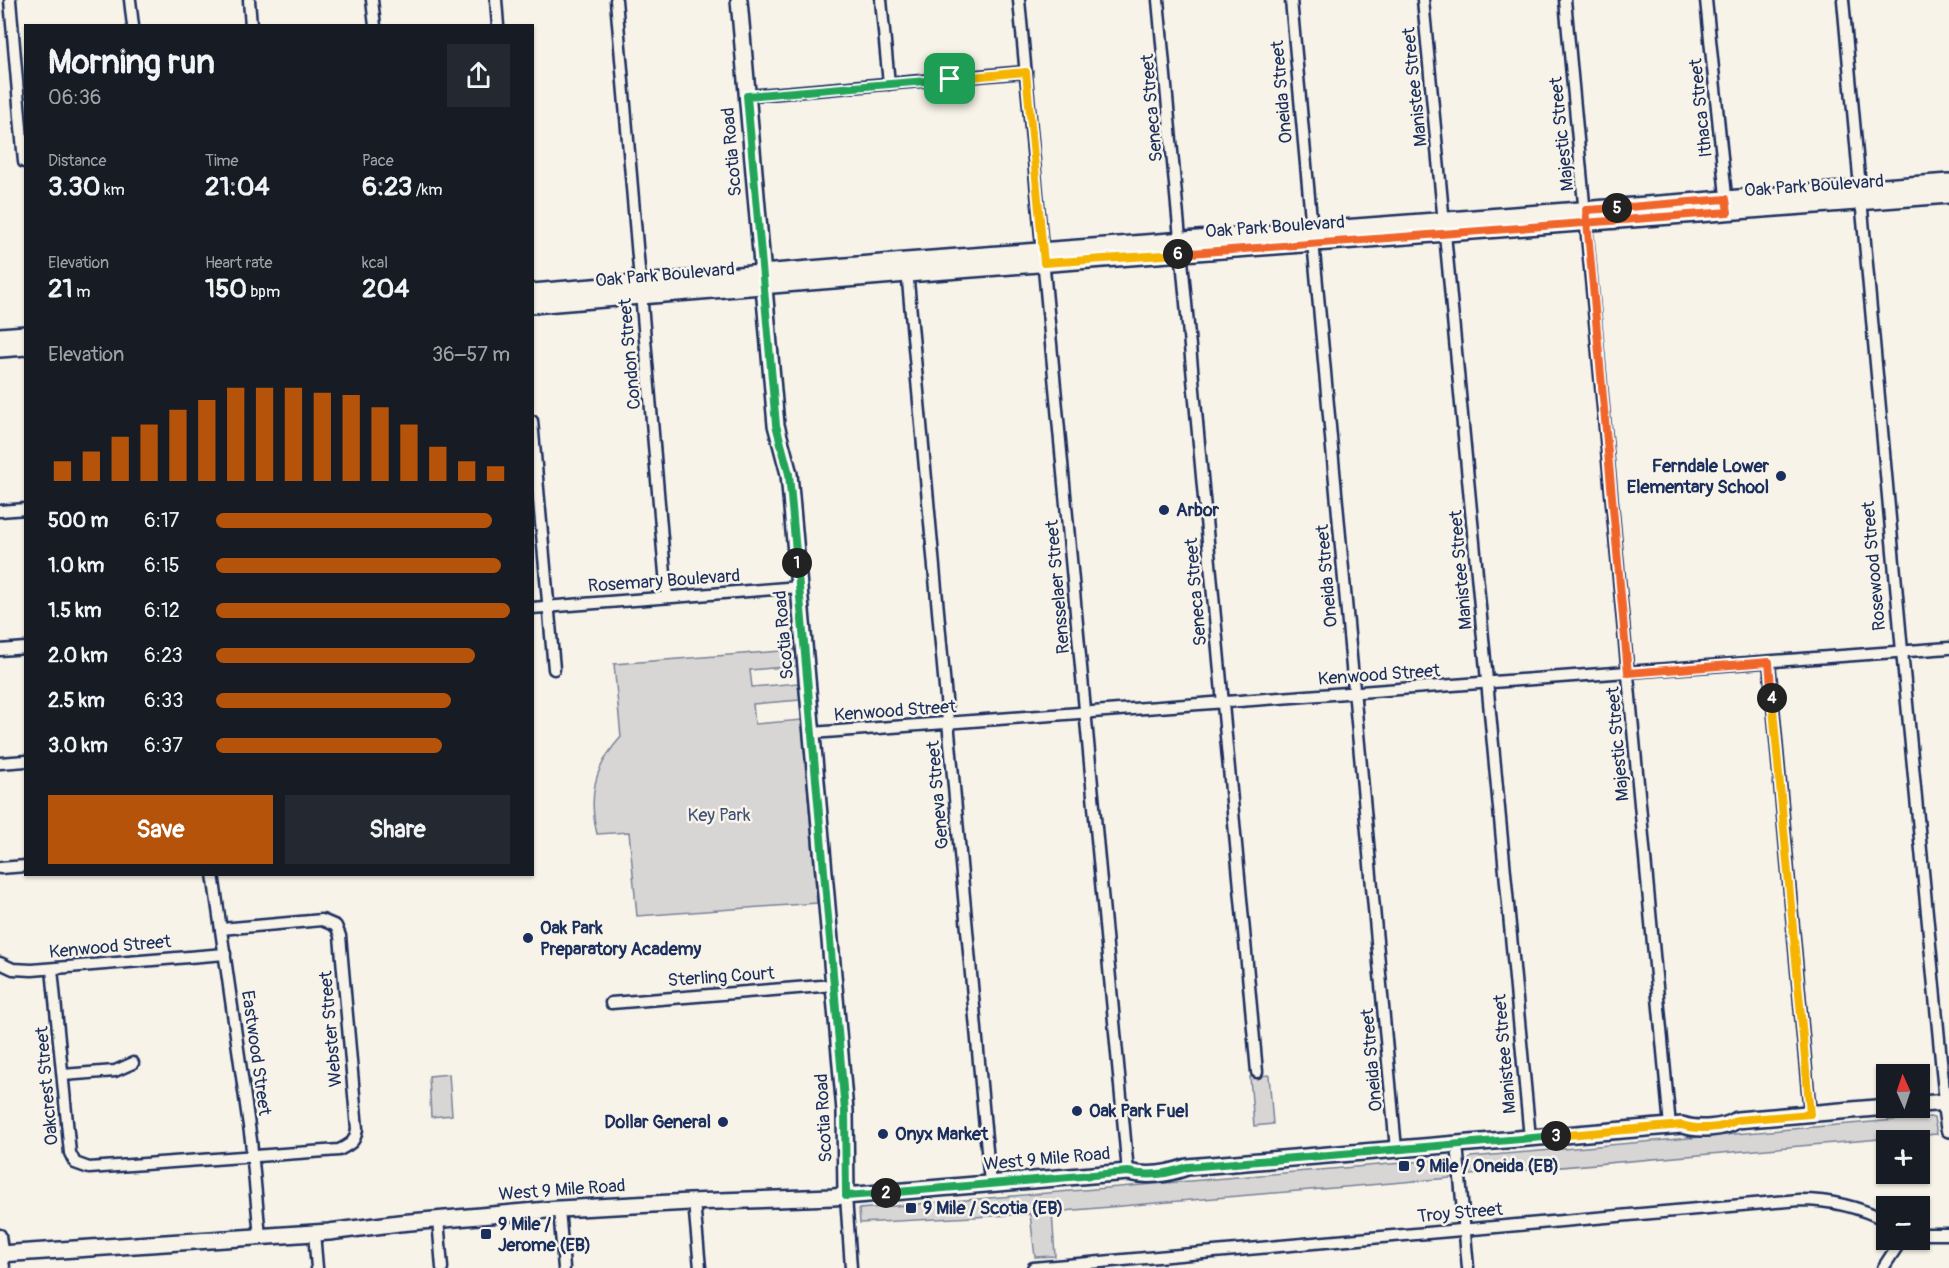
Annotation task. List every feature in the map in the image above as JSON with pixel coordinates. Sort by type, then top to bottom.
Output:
[{"type":"street","points":[[10,0],[24,162]]},
{"type":"street","points":[[130,0],[133,24]]},
{"type":"street","points":[[249,0],[251,24]]},
{"type":"street","points":[[372,0],[375,24]]},
{"type":"street","points":[[496,0],[498,24]]},
{"type":"street","name":"Condon Street","points":[[616,0],[668,597]]},
{"type":"street","name":"Scotia Road","points":[[738,0],[776,425],[790,482],[845,1111],[846,1196],[851,1268]]},
{"type":"street","points":[[881,0],[889,84]]},
{"type":"street","name":"Rensselaer Street","points":[[1019,0],[1128,1172]]},
{"type":"street","name":"Seneca Street","points":[[1158,0],[1257,1072]]},
{"type":"street","name":"Oneida Street","points":[[1290,0],[1396,1149]]},
{"type":"street","name":"Manistee Street","points":[[1423,0],[1530,1138]]},
{"type":"street","name":"Majestic Street","points":[[1565,0],[1628,673],[1676,1125]]},
{"type":"street","name":"Ithaca Street","points":[[1706,0],[1727,206]]},
{"type":"street","name":"Rosewood Street","points":[[1844,0],[1902,651],[1949,1129]]},
{"type":"street","points":[[747,96],[1026,72]]},
{"type":"street","name":"Oak Park Boulevard","points":[[534,305],[641,290],[907,267],[1727,206],[1860,195],[1949,182]]},
{"type":"street","name":"Oak Park Boulevard","points":[[1860,195],[1949,195]]},
{"type":"street","name":"Geneva Street","points":[[907,267],[990,1184]]},
{"type":"street","name":"Oak Park Boulevard","points":[[534,292],[641,290]]},
{"type":"street","points":[[3,342],[24,335]]},
{"type":"street","points":[[3,342],[24,347]]},
{"type":"street","points":[[534,443],[554,669]]},
{"type":"street","points":[[0,511],[24,509]]},
{"type":"street","name":"Rosemary Boulevard","points":[[534,608],[799,587]]},
{"type":"street","points":[[0,650],[24,648]]},
{"type":"street","name":"Kenwood Street","points":[[812,733],[1949,648]]},
{"type":"street","points":[[1769,662],[1810,1114]]},
{"type":"street","points":[[0,764],[24,761]]},
{"type":"street","points":[[0,868],[24,866]]},
{"type":"street","name":"Eastwood Street","points":[[213,876],[253,1156],[260,1237]]},
{"type":"street","name":"Webster Street","points":[[221,928],[322,920],[336,926],[340,936],[357,1129],[354,1141],[339,1150],[253,1156]]},
{"type":"street","name":"Kenwood Street","points":[[0,963],[13,969],[52,969],[225,954]]},
{"type":"street","name":"Oakcrest Street","points":[[52,969],[72,1161],[78,1166],[89,1168],[253,1156]]},
{"type":"street","name":"Sterling Court","points":[[611,1003],[834,985]]},
{"type":"street","points":[[63,1075],[116,1071],[133,1063]]},
{"type":"street","points":[[1930,1103],[1947,1102]]},
{"type":"street","name":"West 9 Mile Road","points":[[2,1259],[314,1233],[438,1219],[559,1209],[809,1199],[1128,1172],[1139,1166],[1148,1165],[1174,1163],[1187,1167],[1676,1125],[1690,1119],[1729,1116],[1737,1120],[1876,1108]]},
{"type":"street","points":[[1457,1144],[1468,1268]]},
{"type":"street","name":"Troy Street","points":[[1033,1268],[1799,1200],[1846,1204],[1876,1216]]},
{"type":"street","points":[[694,1202],[700,1268]]},
{"type":"street","points":[[559,1209],[564,1268]]},
{"type":"street","points":[[438,1219],[442,1268]]},
{"type":"street","points":[[314,1233],[317,1268]]},
{"type":"street","points":[[1930,1234],[1949,1234]]},
{"type":"street","points":[[0,1235],[2,1259]]},
{"type":"street","points":[[1883,1268],[1895,1250]]},
{"type":"green space","name":"Key Park","points":[[795,650],[797,666],[750,670],[752,687],[798,683],[800,700],[753,704],[755,724],[802,720],[817,903],[637,916],[629,832],[597,834],[594,820],[594,794],[599,771],[621,737],[614,664]]},
{"type":"green space","points":[[449,1074],[452,1115],[431,1117],[429,1076]]},
{"type":"green space","points":[[1269,1075],[1273,1124],[1254,1126],[1250,1077]]},
{"type":"green space","points":[[1930,1117],[1934,1118],[1937,1134],[1930,1135],[1930,1130],[1876,1130],[1876,1139],[1470,1175],[1469,1160],[1471,1157]]},
{"type":"green space","points":[[1438,1160],[1448,1164],[1450,1178],[1052,1212],[1055,1256],[1035,1257],[1030,1214],[860,1223],[859,1209]]},
{"type":"place","name":"Ferndale Lower Elementary School","points":[[1781,476]]},
{"type":"place","name":"Arbor","points":[[1164,510]]},
{"type":"place","name":"Oak Park Preparatory Academy","points":[[528,938]]},
{"type":"place","name":"Oak Park Fuel","points":[[1077,1111]]},
{"type":"place","name":"Dollar General","points":[[723,1122]]},
{"type":"place","name":"Onyx Market","points":[[883,1134]]},
{"type":"place","name":"9 Mile / Oneida (EB)","points":[[1404,1166]]},
{"type":"place","name":"9 Mile / Scotia (EB)","points":[[911,1208]]},
{"type":"place","name":"9 Mile / Jerome (EB)","points":[[486,1234]]},
{"type":"route","points":[[950,79],[747,96],[776,425],[789,474],[845,1111],[846,1196],[1128,1172],[1141,1175],[1159,1174],[1187,1167],[1682,1125],[1691,1128],[1730,1125],[1737,1120],[1810,1114],[1769,662],[1628,673],[1603,405],[1596,318],[1587,223],[1586,210],[1726,199],[1728,212],[1718,213],[1660,217],[1602,222],[1587,223],[1572,224],[1191,253],[1044,263],[1026,72],[950,79]]}]
